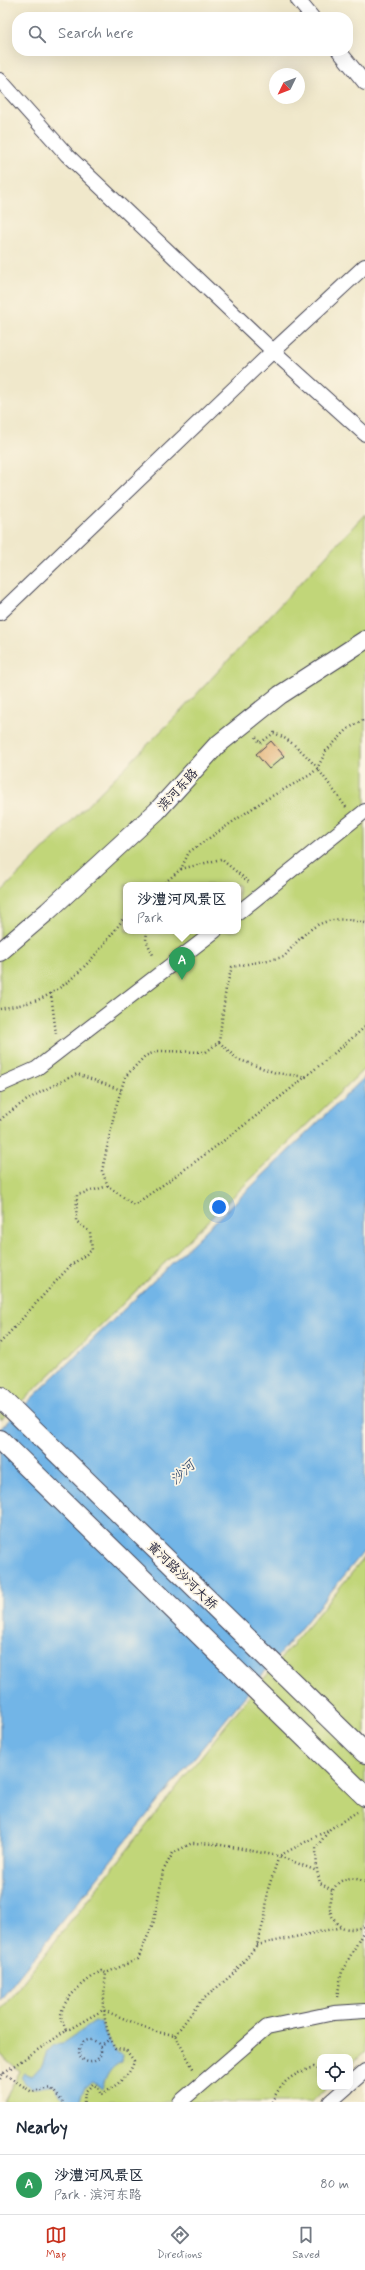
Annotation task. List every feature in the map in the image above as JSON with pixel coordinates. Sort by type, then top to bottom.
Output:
[{"type":"main road","name":"黄河路沙河大桥","points":[[0,1397],[365,1753]]},
{"type":"main road","points":[[0,1440],[363,1803]]},
{"type":"street","points":[[298,0],[308,12]]},
{"type":"street","points":[[343,56],[365,83]]},
{"type":"street","points":[[0,80],[67,155],[273,351],[365,434]]},
{"type":"street","points":[[0,613],[273,351],[365,266]]},
{"type":"street","name":"滨河东路","points":[[0,952],[48,911],[157,811],[216,746],[280,695],[365,640]]},
{"type":"street","points":[[241,911],[360,815]]},
{"type":"street","points":[[0,1085],[36,1069],[211,934]]},
{"type":"street","points":[[180,2102],[267,2027],[334,2013],[365,2011]]},
{"type":"street","points":[[353,2081],[365,2071]]},
{"type":"street","points":[[330,2102],[344,2090]]},
{"type":"path","points":[[166,882],[181,869],[189,852],[263,801],[310,775],[317,768],[326,752],[349,728],[365,719]]},
{"type":"path","points":[[245,723],[260,743],[274,734],[287,739],[317,768],[360,815]]},
{"type":"path","points":[[181,869],[221,859],[263,894]]},
{"type":"path","points":[[0,1009],[41,999],[51,993],[98,953],[123,919]]},
{"type":"path","points":[[365,923],[352,920],[322,921],[298,940],[284,957],[232,967],[226,988],[219,1042],[206,1052],[158,1051],[145,1056],[125,1077],[121,1090],[102,1171],[108,1186],[134,1205],[166,1183],[306,1078],[365,1027]]},
{"type":"path","points":[[147,934],[146,940],[162,972]]},
{"type":"path","points":[[51,993],[58,1052]]},
{"type":"path","points":[[219,1042],[238,1059],[276,1073],[306,1078]]},
{"type":"path","points":[[0,1120],[14,1108],[52,1086],[77,1074],[121,1090]]},
{"type":"path","points":[[0,1343],[70,1266],[92,1250],[90,1232],[76,1221],[77,1195],[108,1186]]},
{"type":"path","points":[[175,2035],[200,2002],[234,1973],[257,1946],[265,1917],[268,1889],[278,1856],[330,1829],[363,1803]]},
{"type":"path","points":[[330,1829],[316,1848],[317,1871],[320,1883],[332,1890]]},
{"type":"path","points":[[66,2031],[61,2016],[66,2002],[88,1979],[101,1971],[106,1973],[138,1960],[154,1921],[163,1871],[173,1853],[192,1843],[216,1844],[278,1856],[317,1871]]},
{"type":"path","points":[[365,1882],[353,1878],[345,1880],[332,1890],[329,1898],[330,1911],[336,1922],[351,1929],[365,1928]]},
{"type":"path","points":[[257,1946],[343,1926]]},
{"type":"path","points":[[334,2013],[342,1971],[365,1928]]},
{"type":"path","points":[[84,2102],[84,2092],[93,2084],[98,2088],[101,2095],[113,2088],[132,2069],[134,2061],[126,2050],[115,2049],[110,2039],[103,2010],[106,1973]]},
{"type":"path","points":[[103,2010],[157,2032],[175,2035]]},
{"type":"path","points":[[0,2079],[3,2073],[66,2031],[103,2010]]},
{"type":"path","points":[[175,2035],[201,2083]]},
{"type":"path","points":[[100,2046],[110,2039]]},
{"type":"path","points":[[92,2041],[100,2046],[100,2057],[94,2062],[87,2062],[81,2057],[80,2050],[85,2042],[92,2041]]},
{"type":"path","points":[[272,2102],[278,2088],[298,2072],[314,2067],[317,2068]]},
{"type":"path","points":[[3,2073],[32,2092],[51,2088],[62,2102]]},
{"type":"green space","points":[[365,514],[365,1068],[31,1393],[0,1420],[0,893],[179,713]]},
{"type":"green space","points":[[365,1557],[365,2051],[353,2062],[353,2054],[317,2054],[317,2090],[324,2090],[312,2102],[4,2102],[20,2071],[0,2054],[0,2011],[233,1716]]},
{"type":"water","name":"沙河","points":[[365,1077],[365,1550],[143,1820],[0,2000],[0,1429]]},
{"type":"water","points":[[95,2022],[101,2023],[111,2047],[123,2055],[122,2062],[114,2066],[109,2072],[102,2089],[92,2081],[85,2087],[79,2102],[66,2102],[54,2086],[36,2088],[25,2083],[21,2077],[25,2073],[32,2076],[42,2065],[47,2052],[54,2045],[62,2044]]},
{"type":"building","points":[[271,741],[284,756],[269,769],[256,754]]},
{"type":"place","name":"沙澧河风景区","points":[[182,980]]}]
